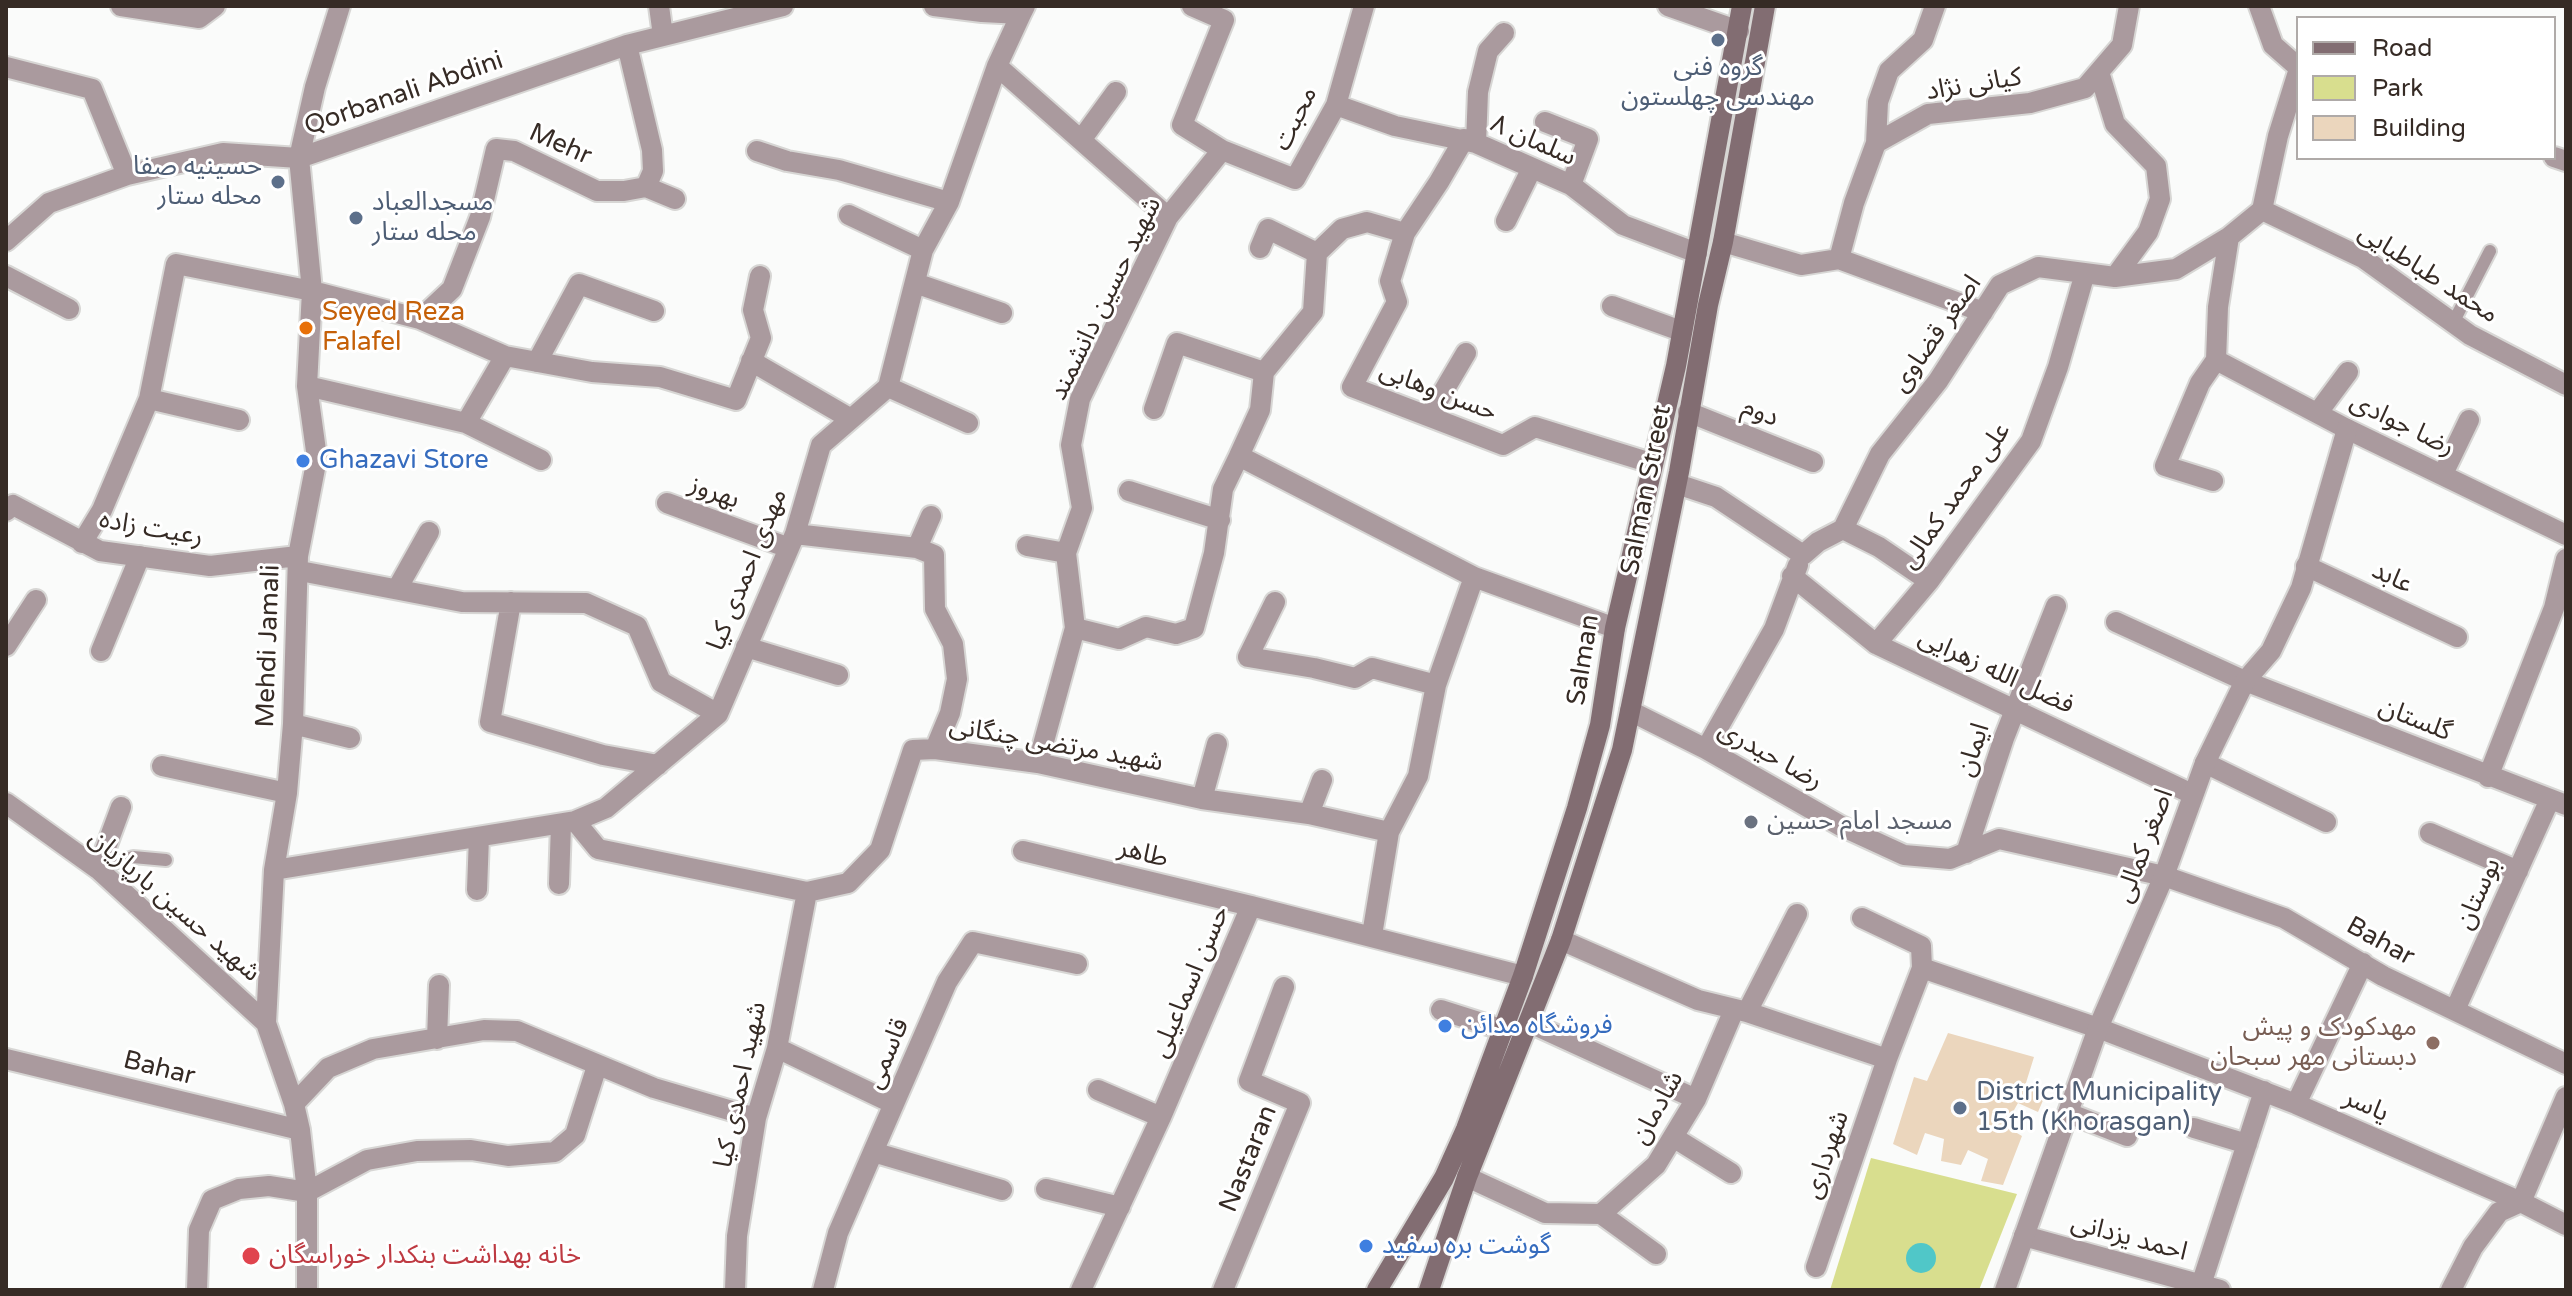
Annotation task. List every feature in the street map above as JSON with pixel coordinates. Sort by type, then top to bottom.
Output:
[{"type":"main road","name":"Salman","points":[[1377,1290],[1444,1178],[1504,1030],[1577,808],[1600,725],[1615,628],[1667,404],[1742,6]]},
{"type":"main road","name":"Salman Street","points":[[1429,1290],[1467,1177],[1561,940],[1622,750],[1677,484],[1765,6]]},
{"type":"main road","points":[[1667,404],[1688,412]]},
{"type":"street","points":[[121,6],[199,18],[215,6]]},
{"type":"street","points":[[659,6],[663,36]]},
{"type":"street","name":"Qorbanali Abdini","points":[[6,241],[49,203],[127,175],[223,153],[299,158],[627,45],[783,6]]},
{"type":"street","points":[[934,6],[982,12],[1023,10],[997,66],[949,202],[923,250],[888,387],[968,423]]},
{"type":"street","points":[[1192,6],[1224,20],[1182,125],[1222,150]]},
{"type":"street","name":"محبت","points":[[1222,150],[1295,179],[1336,105],[1364,6]]},
{"type":"street","points":[[1668,6],[1739,31]]},
{"type":"street","points":[[1839,259],[1854,203],[1876,143],[1878,102],[1889,71],[1923,40],[1935,6]]},
{"type":"street","name":"کیانی نژاد","points":[[1876,143],[1928,114],[2030,103],[2085,88],[2122,45],[2129,6]]},
{"type":"street","points":[[2259,6],[2273,45],[2296,67]]},
{"type":"street","name":"Mehdi Jamali","points":[[307,1290],[307,1192],[300,1130],[266,1023],[274,870],[287,793],[293,724],[299,563],[317,458],[307,386],[312,291],[299,158],[333,8]]},
{"type":"street","points":[[1075,628],[1119,639],[1146,627],[1176,634],[1194,628],[1214,553],[1223,489],[1260,410],[1264,372],[1313,312],[1317,253],[1342,229],[1367,222],[1405,233],[1470,141],[1488,51],[1504,33]]},
{"type":"street","points":[[627,45],[652,150],[653,171],[646,187],[675,199]]},
{"type":"street","points":[[997,66],[1168,217]]},
{"type":"street","points":[[6,67],[92,89],[127,175]]},
{"type":"street","points":[[2099,72],[2115,124],[2156,166],[2160,199],[2148,232],[2115,277]]},
{"type":"street","points":[[2262,210],[2278,136],[2296,76]]},
{"type":"street","points":[[1081,140],[1116,92]]},
{"type":"street","name":"سلمان ۸","points":[[1336,105],[1395,126],[1470,141],[1571,185],[1623,225],[1697,253]]},
{"type":"street","points":[[1545,122],[1588,139],[1571,185]]},
{"type":"street","name":"Mehr","points":[[420,319],[452,289],[480,217],[496,149],[514,151],[597,191],[646,187]]},
{"type":"street","name":"شهید حسین دانشمند","points":[[1038,763],[1075,628],[1066,553],[1082,508],[1071,445],[1080,399],[1168,217],[1222,150]]},
{"type":"street","points":[[757,151],[787,161],[839,170],[949,202]]},
{"type":"street","points":[[1506,221],[1532,168]]},
{"type":"street","name":"اصغر قضاوی","points":[[1843,529],[1880,454],[1938,381],[2000,285],[2038,267],[2115,277],[2176,269],[2229,237],[2262,210]]},
{"type":"street","name":"محمد طباطبایی","points":[[2262,210],[2363,258],[2470,335],[2566,385]]},
{"type":"street","points":[[849,215],[923,250]]},
{"type":"street","points":[[1260,248],[1268,229],[1317,253]]},
{"type":"street","name":"حسن وهابی","points":[[1405,233],[1390,281],[1397,302],[1352,387],[1503,445],[1535,427],[1651,463]]},
{"type":"street","points":[[2213,481],[2165,466],[2200,383],[2216,360],[2218,307],[2229,237]]},
{"type":"street","points":[[1723,242],[1801,265],[1839,259],[1983,312]]},
{"type":"street","points":[[82,543],[102,510],[149,399],[176,264],[312,291],[420,319],[505,356],[592,372],[660,377],[736,400],[761,338],[753,310],[760,276]]},
{"type":"street","name":"علی محمد کمالی","points":[[1876,644],[1929,581],[2031,441],[2058,367],[2085,273]]},
{"type":"street","points":[[6,276],[69,309]]},
{"type":"street","points":[[915,283],[1002,313]]},
{"type":"street","points":[[537,362],[579,284],[654,311]]},
{"type":"street","points":[[1612,306],[1681,331]]},
{"type":"street","points":[[1154,409],[1177,343],[1264,372]]},
{"type":"street","points":[[1429,416],[1466,353]]},
{"type":"street","points":[[466,423],[505,356]]},
{"type":"street","name":"رضا جوادی","points":[[2216,360],[2319,411],[2347,429],[2566,535]]},
{"type":"street","points":[[751,361],[851,419]]},
{"type":"street","points":[[2319,411],[2348,372]]},
{"type":"street","points":[[307,386],[466,423],[541,460]]},
{"type":"street","name":"مهدی احمدی کیا","points":[[274,870],[568,822],[606,808],[718,714],[792,541],[821,445],[888,387]]},
{"type":"street","points":[[149,399],[239,420]]},
{"type":"street","name":"دوم","points":[[1688,412],[1813,462]]},
{"type":"street","points":[[2443,474],[2469,420]]},
{"type":"street","name":"اصغر کمالی","points":[[2005,1290],[2098,1028],[2164,876],[2205,763],[2245,681],[2271,651],[2301,588],[2347,429]]},
{"type":"street","points":[[1239,456],[1474,577],[1615,628]]},
{"type":"street","points":[[1677,484],[1716,497],[1803,555]]},
{"type":"street","points":[[1129,491],[1220,520]]},
{"type":"street","name":"بهروز","points":[[667,503],[792,541],[917,548]]},
{"type":"street","name":"رعیت زاده","points":[[6,511],[13,505],[100,551],[210,566],[299,563],[397,589],[462,602],[586,603],[637,626],[661,682],[718,714]]},
{"type":"street","points":[[931,516],[917,548],[934,555],[935,609],[953,644],[957,679],[950,713],[935,749]]},
{"type":"street","points":[[1706,749],[1774,629],[1792,576],[1803,555],[1818,542],[1843,529],[1879,547],[1929,581]]},
{"type":"street","points":[[397,589],[429,532]]},
{"type":"street","points":[[1027,546],[1066,553]]},
{"type":"street","points":[[101,651],[140,556]]},
{"type":"street","points":[[2488,777],[2560,611],[2566,559]]},
{"type":"street","name":"عابد","points":[[2306,566],[2457,637]]},
{"type":"street","name":"فضل الله زهرایی","points":[[1792,576],[1876,644],[2192,794]]},
{"type":"street","points":[[1372,935],[1389,832],[1418,776],[1436,685],[1474,577]]},
{"type":"street","points":[[6,646],[36,600]]},
{"type":"street","points":[[511,602],[490,722],[603,755],[658,765]]},
{"type":"street","points":[[1275,602],[1248,657],[1355,678],[1372,668],[1436,685]]},
{"type":"street","name":"ایمان","points":[[1966,853],[2015,709],[2056,606]]},
{"type":"street","name":"گلستان","points":[[2116,622],[2245,681],[2558,802]]},
{"type":"street","points":[[746,647],[838,675]]},
{"type":"street","name":"رضا حیدری","points":[[1630,711],[1706,749],[1841,826],[1904,855],[1950,859],[1999,839],[2164,876]]},
{"type":"street","points":[[293,724],[350,738]]},
{"type":"street","points":[[1202,799],[1217,744]]},
{"type":"street","name":"شهید مرتضی چنگانی","points":[[568,822],[598,849],[807,892],[848,883],[880,850],[913,750],[935,749],[1038,763],[1202,799],[1309,814],[1389,832]]},
{"type":"street","points":[[2205,763],[2326,822]]},
{"type":"street","points":[[162,766],[287,793]]},
{"type":"street","points":[[1309,814],[1322,780]]},
{"type":"street","name":"بوستان","points":[[2455,1010],[2518,871],[2558,802]]},
{"type":"street","name":"شهید حسین بارپازیان","points":[[6,803],[98,869],[266,1023]]},
{"type":"street","points":[[98,869],[121,807]]},
{"type":"street","points":[[559,884],[568,822]]},
{"type":"street","points":[[2430,833],[2518,871]]},
{"type":"street","points":[[477,890],[479,837]]},
{"type":"street","name":"طاهر","points":[[1023,851],[1251,906]]},
{"type":"street","name":"Bahar","points":[[2164,876],[2284,918],[2383,976],[2566,1064]]},
{"type":"street","name":"شهید احمدی کیا","points":[[735,1290],[737,1236],[756,1118],[777,1048],[807,892]]},
{"type":"street","name":"حسن اسماعیلی","points":[[1081,1290],[1161,1117],[1251,906],[1523,976]]},
{"type":"street","name":"شادمان","points":[[1601,1214],[1656,1165],[1696,1099],[1740,1011],[1797,914]]},
{"type":"street","points":[[1862,918],[1921,946],[1922,968]]},
{"type":"street","points":[[1561,940],[1698,1000],[1887,1059]]},
{"type":"street","name":"قاسمی","points":[[823,1290],[838,1233],[947,982],[973,942],[1077,964]]},
{"type":"street","points":[[2296,1104],[2363,963]]},
{"type":"street","name":"یاسر","points":[[1922,968],[2098,1028],[2264,1091],[2521,1202],[2566,1225]]},
{"type":"street","name":"شهرداری","points":[[1816,1267],[1887,1059],[1922,968]]},
{"type":"street","points":[[437,1039],[439,985]]},
{"type":"street","name":"Nastaran","points":[[1223,1290],[1300,1103],[1249,1081],[1284,987]]},
{"type":"street","points":[[1441,1010],[1504,1030]]},
{"type":"street","points":[[1530,1023],[1696,1099]]},
{"type":"street","points":[[294,1104],[328,1068],[373,1049],[484,1030],[517,1031],[654,1088],[756,1118]]},
{"type":"street","points":[[777,1048],[894,1104]]},
{"type":"street","name":"Bahar","points":[[6,1059],[300,1130]]},
{"type":"street","points":[[197,1290],[199,1230],[212,1200],[239,1189],[269,1186],[307,1192],[367,1160],[417,1151],[471,1150],[508,1156],[555,1152],[575,1135],[597,1066]]},
{"type":"street","points":[[1098,1090],[1161,1117]]},
{"type":"street","points":[[2211,1287],[2247,1144],[2264,1091]]},
{"type":"street","points":[[2451,1290],[2473,1247],[2499,1212],[2521,1202],[2559,1135],[2566,1097]]},
{"type":"street","points":[[2068,1113],[2127,1136]]},
{"type":"street","points":[[2194,1128],[2247,1144]]},
{"type":"street","points":[[1673,1137],[1731,1173]]},
{"type":"street","points":[[873,1152],[1002,1190]]},
{"type":"street","points":[[1467,1177],[1545,1213],[1601,1214],[1656,1254]]},
{"type":"street","points":[[1046,1189],[1120,1207]]},
{"type":"street","name":"احمد یزدانی","points":[[2024,1236],[2211,1287]]},
{"type":"lane","points":[[2453,323],[2490,251]]},
{"type":"lane","points":[[98,869],[133,857],[166,860]]},
{"type":"green space","points":[[1871,1158],[2017,1194],[1979,1290],[1830,1290]]},
{"type":"water","points":[[1921,1243],[1931,1248],[1936,1258],[1931,1268],[1921,1273],[1911,1268],[1906,1258],[1911,1248]]},
{"type":"building","name":"District Municipality 15th (Khorasgan)","points":[[1948,1033],[2034,1057],[2025,1086],[2047,1091],[2038,1112],[2018,1103],[2005,1126],[2022,1136],[2003,1185],[1981,1181],[1988,1159],[1968,1150],[1961,1165],[1941,1161],[1944,1139],[1925,1133],[1917,1155],[1893,1144],[1914,1077],[1927,1081]]},
{"type":"place","name":"گروه فنی مهندسی چهلستون","points":[[1718,40]]},
{"type":"place","name":"حسینیه صفا محله ستار","points":[[278,182]]},
{"type":"place","name":"مسجدالعباد محله ستار","points":[[356,218]]},
{"type":"place","name":"Seyed Reza Falafel","points":[[306,328]]},
{"type":"place","name":"Ghazavi Store","points":[[303,461]]},
{"type":"place","name":"مسجد امام حسین","points":[[1751,822]]},
{"type":"place","name":"فروشگاه مدائن","points":[[1445,1026]]},
{"type":"place","name":"مهدکودک و پیش دبستانی مهر سبحان","points":[[2433,1043]]},
{"type":"place","name":"District Municipality 15th (Khorasgan)","points":[[1960,1108]]},
{"type":"place","name":"گوشت بره سفید","points":[[1366,1246]]},
{"type":"place","name":"خانه بهداشت بنکدار خوراسگان","points":[[251,1256]]}]
